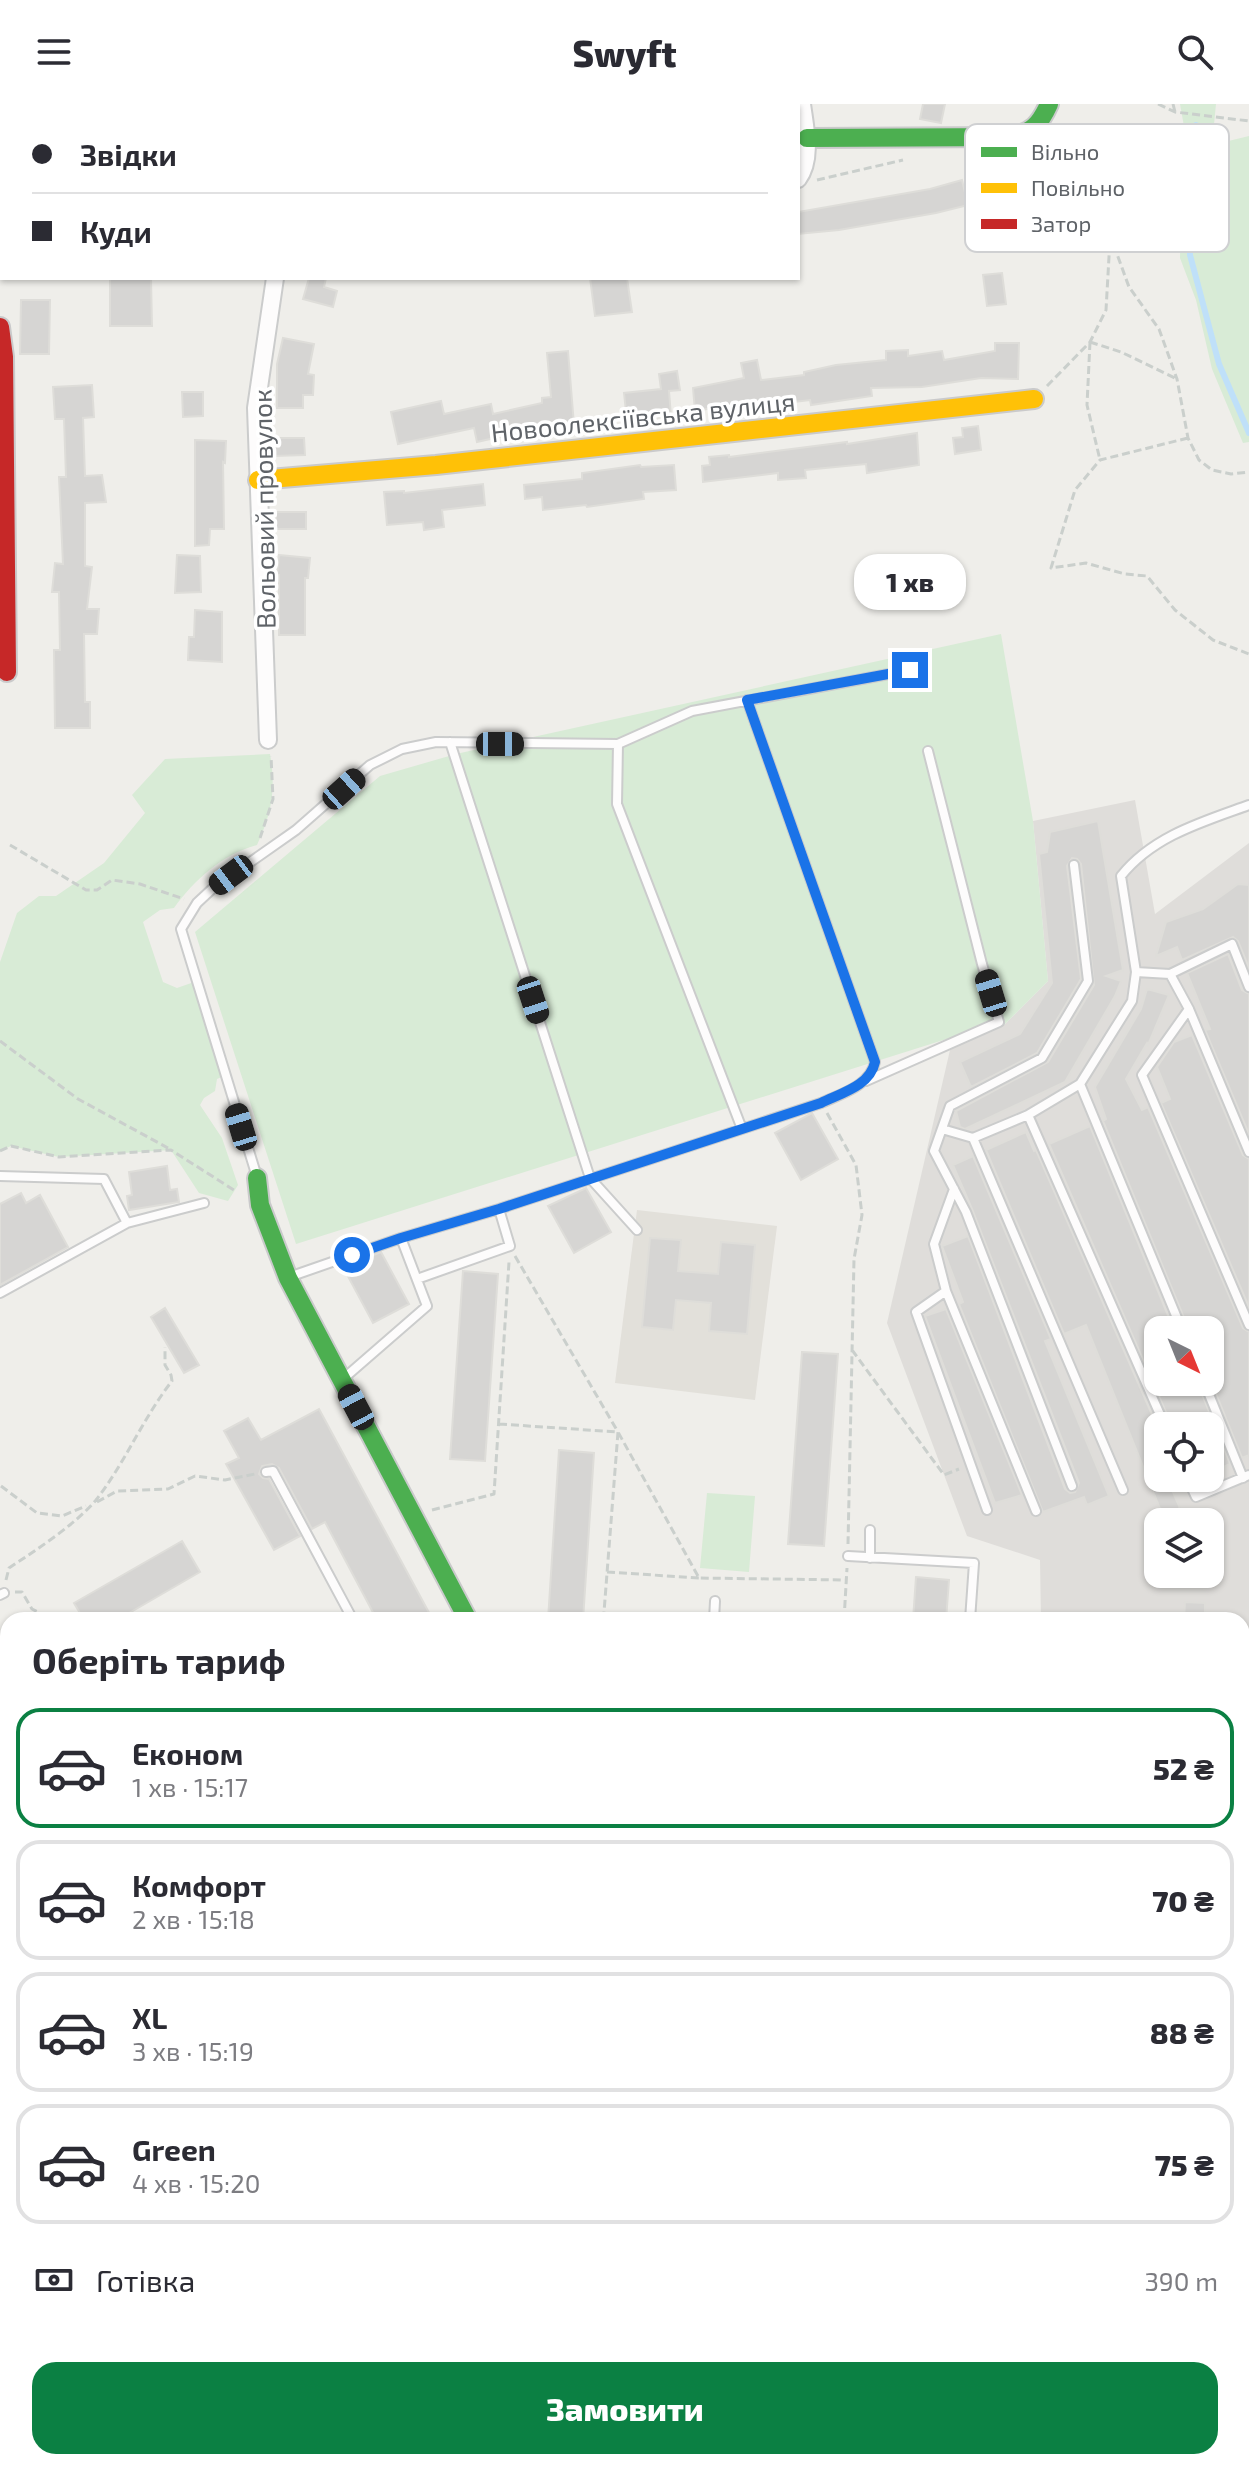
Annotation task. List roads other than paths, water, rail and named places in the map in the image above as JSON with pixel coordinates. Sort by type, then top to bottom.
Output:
[{"type":"street","points":[[802,104],[807,138],[802,173],[806,180]]},
{"type":"street","points":[[1041,124],[1049,104]]},
{"type":"street","points":[[807,138],[965,138]]},
{"type":"street","name":"Вольовий провулок","points":[[268,740],[256,408],[275,280]]},
{"type":"street","points":[[0,327],[4,357],[7,672]]},
{"type":"street","name":"Новоолексіївська вулиця","points":[[258,480],[452,463],[1034,399]]},
{"type":"street","points":[[257,1178],[260,1205],[288,1278],[464,1612]]},
{"type":"lane","points":[[257,1178],[181,929],[197,903],[296,830],[370,765],[402,749],[436,742],[618,744],[692,711],[910,670]]},
{"type":"lane","points":[[747,700],[875,1062],[870,1075],[858,1085]]},
{"type":"lane","points":[[450,742],[590,1178],[637,1230]]},
{"type":"lane","points":[[618,744],[617,804],[742,1129]]},
{"type":"lane","points":[[288,1278],[401,1238],[821,1103],[999,1022],[928,751]]},
{"type":"lane","points":[[942,1129],[973,1138],[1028,1115],[1080,1084],[1132,1001],[1136,972],[1121,876],[1134,860],[1178,831],[1249,805]]},
{"type":"lane","points":[[1072,1486],[966,1212],[934,1151],[950,1106],[1042,1058],[1088,981],[1074,865]]},
{"type":"lane","points":[[1136,972],[1170,974],[1232,944],[1249,987]]},
{"type":"lane","points":[[1170,974],[1189,1009],[1249,1152]]},
{"type":"lane","points":[[1189,1009],[1142,1075],[1249,1325]]},
{"type":"lane","points":[[1080,1084],[1176,1316]]},
{"type":"lane","points":[[1028,1115],[1159,1412]]},
{"type":"lane","points":[[973,1138],[1123,1490]]},
{"type":"lane","points":[[0,1176],[104,1179],[127,1223]]},
{"type":"lane","points":[[954,1189],[934,1244],[946,1291],[1036,1511]]},
{"type":"lane","points":[[0,1293],[127,1223],[204,1203]]},
{"type":"lane","points":[[417,1279],[510,1246],[499,1209]]},
{"type":"lane","points":[[342,1380],[427,1306],[401,1238]]},
{"type":"lane","points":[[946,1291],[916,1312],[987,1510]]},
{"type":"lane","points":[[1210,1396],[1246,1476],[1224,1485]]},
{"type":"lane","points":[[266,1472],[273,1471],[349,1612]]},
{"type":"lane","points":[[870,1530],[870,1558]]},
{"type":"lane","points":[[848,1556],[974,1563],[971,1612]]},
{"type":"lane","points":[[714,1612],[715,1601]]},
{"type":"waterway","points":[[1190,252],[1219,364],[1249,433]]}]
